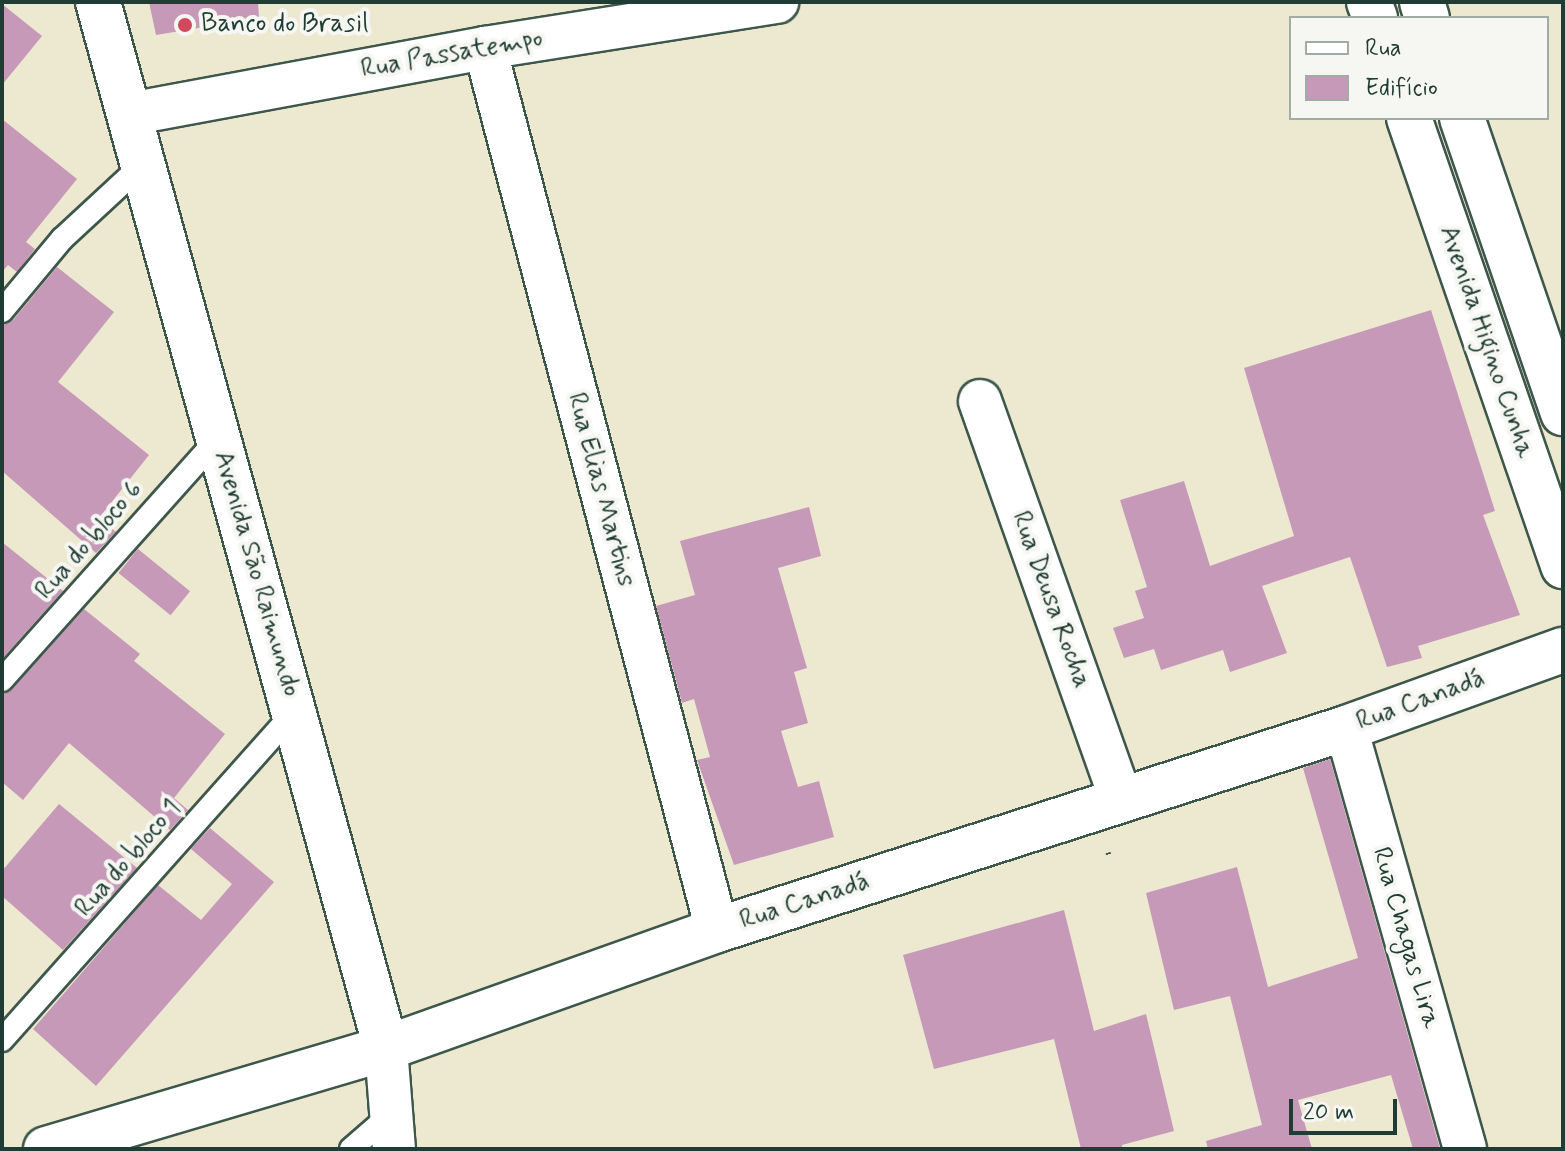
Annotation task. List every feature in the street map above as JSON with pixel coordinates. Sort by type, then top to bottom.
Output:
[{"type":"street","name":"Avenida São Raimundo","points":[[98,2],[386,1048],[391,1133]]},
{"type":"street","name":"Rua Passatempo","points":[[129,114],[485,48],[777,2]]},
{"type":"street","name":"Rua Elias Martins","points":[[485,48],[717,930]]},
{"type":"street","name":"Avenida Higino Cunha","points":[[1410,120],[1563,566]]},
{"type":"street","name":"Avenida Higino Cunha","points":[[1463,120],[1563,413]]},
{"type":"street","name":"Rua Deusa Rocha","points":[[980,401],[1121,799]]},
{"type":"street","name":"Rua Canadá","points":[[46,1149],[386,1048],[717,930],[1346,728],[1563,650]]},
{"type":"street","name":"Rua Chagas Lira","points":[[1346,728],[1465,1149]]},
{"type":"lane","points":[[2,311],[62,239],[143,164]]},
{"type":"lane","name":"Rua do bloco 6","points":[[2,680],[218,438]]},
{"type":"lane","name":"Rua do bloco 1","points":[[2,1040],[295,711]]},
{"type":"lane","points":[[351,1149],[391,1133]]},
{"type":"path","points":[[1108,852],[1110,859]]},
{"type":"building","name":"Banco do Brasil","points":[[149,2],[258,2],[259,18],[156,35]]},
{"type":"building","points":[[2,4],[42,36],[2,85]]},
{"type":"building","points":[[2,119],[77,179],[26,242],[35,249],[17,272],[8,265],[2,272]]},
{"type":"building","points":[[57,267],[114,312],[58,382],[149,455],[99,518],[116,532],[96,553],[2,471],[2,325],[13,320]]},
{"type":"building","points":[[1431,310],[1495,511],[1483,515],[1520,615],[1418,646],[1422,658],[1387,667],[1350,557],[1262,586],[1287,653],[1230,672],[1223,650],[1161,670],[1154,649],[1124,658],[1113,628],[1144,618],[1135,591],[1147,587],[1120,500],[1184,481],[1210,566],[1294,536],[1244,368]]},
{"type":"building","points":[[809,507],[821,556],[778,568],[807,668],[794,672],[808,723],[781,731],[798,787],[819,781],[834,837],[734,865],[697,760],[710,757],[694,699],[682,703],[656,606],[695,595],[680,541]]},
{"type":"building","points":[[2,542],[63,591],[2,659]]},
{"type":"building","points":[[138,549],[190,591],[171,615],[118,573]]},
{"type":"building","points":[[84,609],[140,654],[134,661],[225,734],[174,798],[188,810],[170,830],[69,743],[23,800],[2,782],[2,694],[12,689]]},
{"type":"building","points":[[1330,759],[1440,1149],[1413,1149],[1391,1075],[1298,1100],[1312,1149],[1208,1149],[1206,1141],[1262,1125],[1230,996],[1174,1010],[1146,893],[1237,867],[1268,987],[1358,958],[1303,768]]},
{"type":"building","points":[[59,804],[137,868],[63,950],[2,896],[2,871]]},
{"type":"building","points":[[210,828],[274,882],[96,1086],[33,1029],[158,885],[201,920],[232,884],[191,849]]},
{"type":"building","points":[[1064,910],[1094,1031],[1146,1014],[1174,1131],[1122,1145],[1123,1149],[1081,1149],[1054,1039],[934,1069],[903,955]]},
{"type":"place","name":"Banco do Brasil","points":[[185,25]]}]
